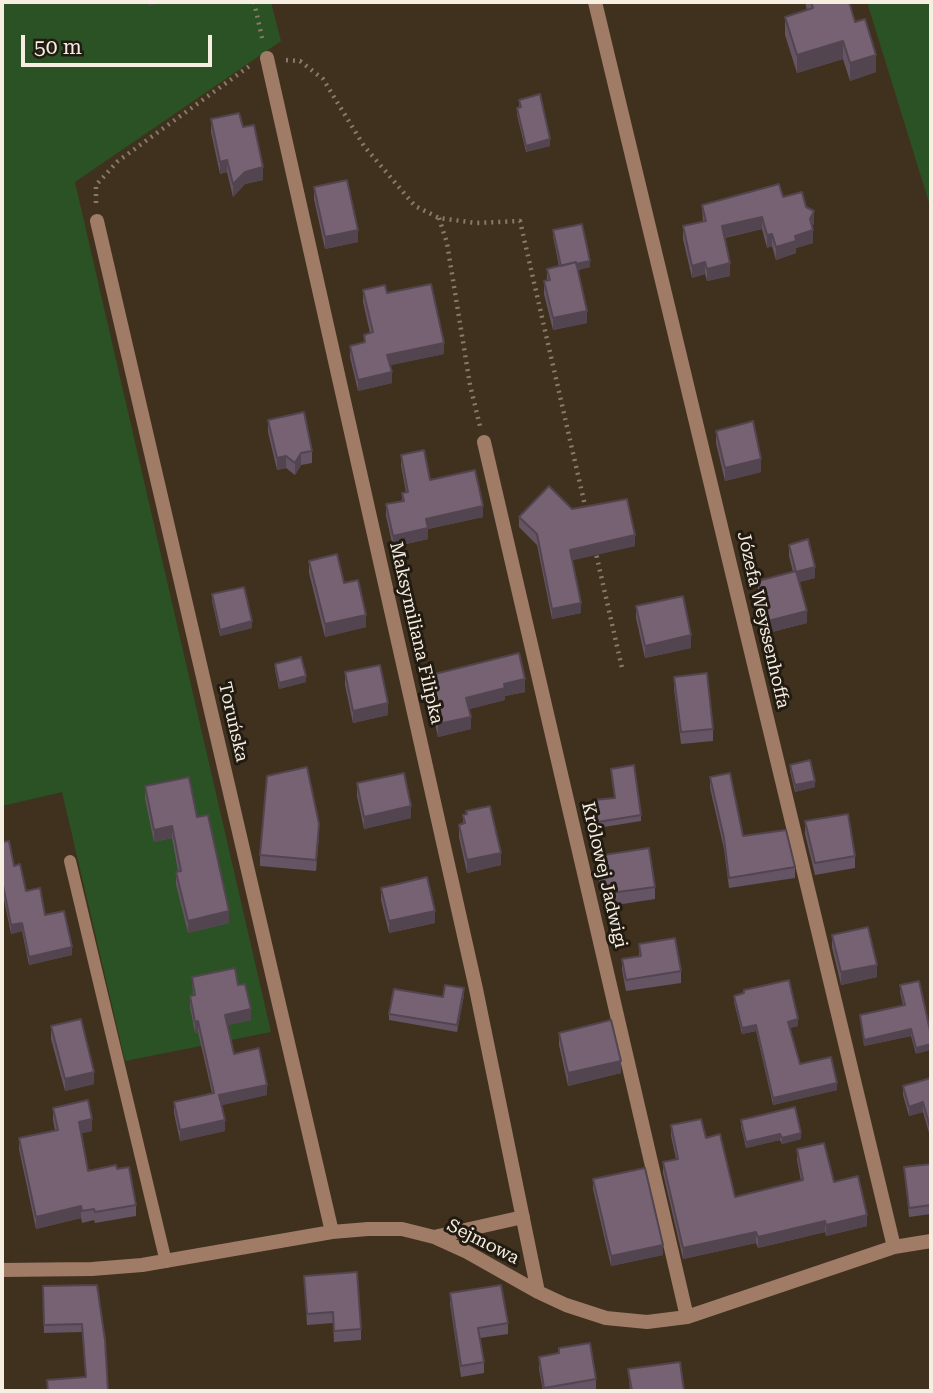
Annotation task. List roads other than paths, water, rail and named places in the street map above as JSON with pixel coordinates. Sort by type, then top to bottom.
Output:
[{"type":"street","name":"Józefa Weyssenhoffa","points":[[595,2],[894,1247]]},
{"type":"street","name":"Maksymiliana Filipka","points":[[267,58],[476,989],[538,1292]]},
{"type":"street","name":"Toruńska","points":[[97,221],[332,1232]]},
{"type":"street","name":"Królowej Jadwigi","points":[[484,442],[687,1317]]},
{"type":"street","points":[[434,1237],[523,1217]]},
{"type":"street","name":"Sejmowa","points":[[2,1270],[92,1269],[166,1262],[332,1232],[368,1228],[402,1229],[434,1237],[467,1252],[566,1305],[606,1318],[648,1322],[687,1317],[894,1247],[931,1241]]},
{"type":"lane","points":[[70,861],[166,1262]]}]
